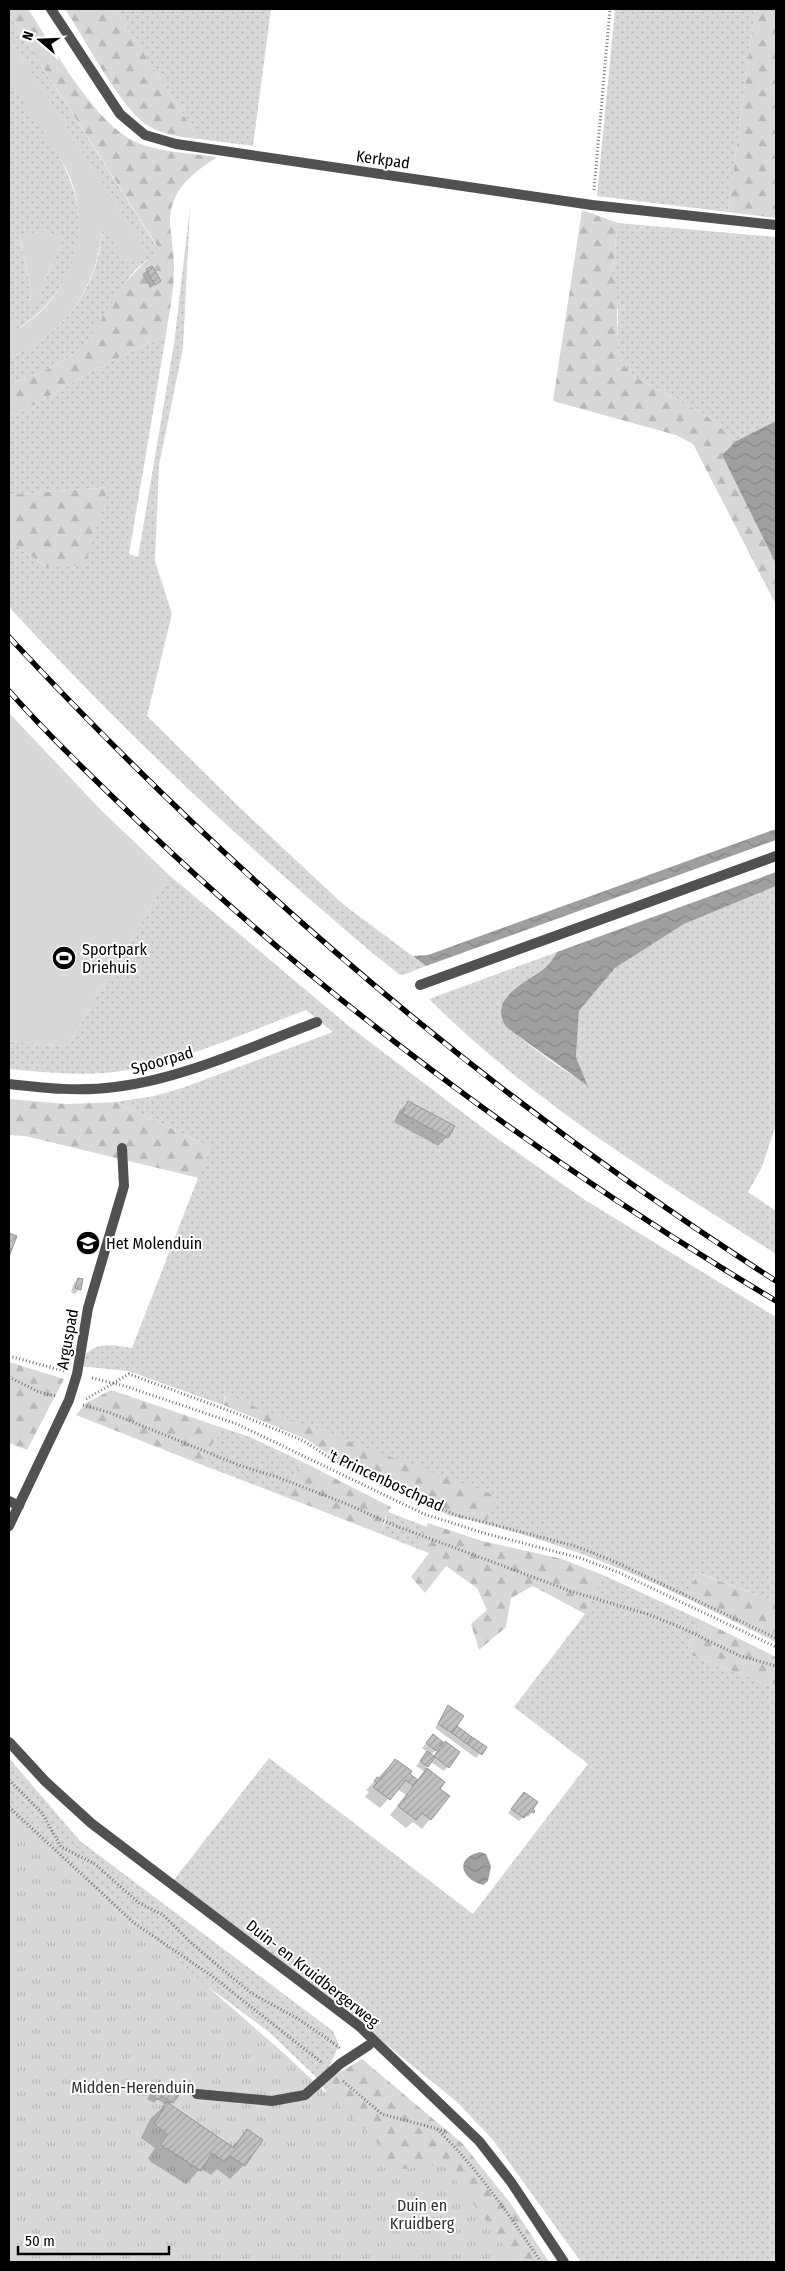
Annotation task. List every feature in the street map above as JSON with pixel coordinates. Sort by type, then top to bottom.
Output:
[{"type":"street","name":"Kerkpad","points":[[51,9],[120,114],[145,135],[176,144],[592,205],[776,225]]},
{"type":"street","points":[[420,985],[776,856]]},
{"type":"street","name":"Spoorpad","points":[[9,1084],[77,1089],[142,1083],[177,1073],[317,1022]]},
{"type":"street","name":"Arguspad","points":[[9,1526],[69,1400],[77,1374],[88,1308],[124,1186],[122,1148]]},
{"type":"street","points":[[9,1501],[19,1506]]},
{"type":"street","name":"Duin- en Kruidbergerweg","points":[[9,1742],[45,1781],[91,1823],[360,2026],[479,2141],[511,2182],[564,2262]]},
{"type":"street","points":[[197,2094],[272,2101],[305,2095],[369,2044]]},
{"type":"path","points":[[592,205],[610,9]]},
{"type":"path","name":"'t Princenboschpad","points":[[9,1356],[113,1383],[237,1424],[424,1514],[484,1533],[580,1558],[620,1573],[776,1647]]},
{"type":"path","points":[[776,1638],[628,1568],[575,1546],[456,1515],[385,1486],[304,1442],[215,1405],[129,1374],[79,1403],[108,1412],[241,1466],[286,1480],[391,1524],[570,1591],[647,1614],[680,1627],[740,1656],[776,1666]]},
{"type":"path","points":[[9,1377],[39,1392],[69,1400]]},
{"type":"path","points":[[9,1780],[42,1813],[61,1847],[95,1864],[139,1903],[163,1915],[190,1942],[251,1993],[300,2020],[353,2056]]},
{"type":"path","points":[[9,1806],[134,1923],[212,1976],[321,2062]]},
{"type":"path","points":[[336,2075],[382,2114],[454,2133]]},
{"type":"path","points":[[436,2128],[465,2156],[541,2262]]},
{"type":"green space","points":[[9,9],[28,9],[63,64],[91,103],[122,134],[138,143],[157,149],[217,157],[191,176],[184,184],[178,192],[171,211],[170,223],[174,277],[166,335],[105,364],[19,413],[9,416],[9,384],[53,366],[70,357],[84,345],[124,285],[159,249],[9,14]]},
{"type":"green space","points":[[65,9],[115,9],[199,139],[159,131],[137,117],[103,72]]},
{"type":"green space","points":[[115,9],[271,9],[253,146],[199,139]]},
{"type":"green space","points":[[615,9],[755,9],[728,212],[597,196]]},
{"type":"green space","points":[[755,9],[776,9],[776,218],[728,212]]},
{"type":"green space","points":[[9,14],[159,250],[131,275],[85,344],[70,357],[53,366],[9,384],[9,358],[28,349],[46,337],[75,307],[86,290],[100,250],[102,228],[104,227],[148,254],[9,38]]},
{"type":"green space","points":[[9,38],[148,254],[127,265],[104,227],[102,228],[94,270],[75,307],[62,323],[46,337],[29,349],[9,358],[9,314],[18,329],[38,314],[54,297],[66,277],[74,255],[78,232],[78,208],[73,185],[63,163],[9,80]]},
{"type":"green space","points":[[9,80],[58,154],[70,180],[77,203],[79,226],[76,248],[70,269],[60,288],[46,306],[29,321],[9,334]],"holes":[[[41,232],[63,238],[39,296],[29,300],[32,295],[19,235]]]},
{"type":"green space","points":[[190,208],[183,348],[159,465],[155,561],[172,614],[147,716],[237,805],[344,905],[426,966],[403,975],[400,975],[369,950],[279,872],[174,776],[107,710],[9,607],[9,540],[46,567],[108,487],[9,495],[9,416],[19,413],[105,364],[166,335],[129,554],[138,557],[174,344]]},
{"type":"green space","points":[[582,210],[618,223],[612,274],[617,289],[617,348],[622,362],[633,376],[707,416],[736,441],[722,455],[776,564],[776,605],[693,444],[676,435],[553,401]]},
{"type":"green space","points":[[618,223],[776,237],[776,421],[736,441],[707,416],[633,376],[622,362],[617,348],[618,311],[612,274]]},
{"type":"green space","points":[[41,232],[63,238],[39,296],[41,302],[35,307],[29,302],[32,295],[19,234]]},
{"type":"green space","points":[[108,487],[85,565],[46,567],[9,540],[9,495]]},
{"type":"green space","name":"Sportpark Driehuis","points":[[9,713],[101,810],[169,875],[67,1046],[9,1041]]},
{"type":"green space","points":[[169,875],[350,1027],[495,1137],[585,1200],[776,1317],[776,1602],[699,1573],[686,1598],[587,1556],[485,1524],[495,1497],[225,1396],[223,1405],[128,1371],[78,1366],[88,1352],[100,1346],[132,1348],[210,1147],[116,1102],[154,1096],[182,1088],[333,1032],[306,1010],[180,1057],[128,1070],[80,1074],[9,1069],[9,1041],[67,1046]]},
{"type":"green space","points":[[776,886],[776,1125],[761,1169],[748,1192],[776,1211],[776,1254],[640,1166],[552,1104],[468,1036],[429,999],[557,952],[546,967],[520,985],[505,999],[501,1016],[506,1027],[556,1065],[588,1085],[576,1057],[579,1011],[615,968],[684,924]]},
{"type":"green space","points":[[9,1099],[67,1104],[116,1102],[210,1147],[199,1178],[25,1136],[9,1135]]},
{"type":"green space","points":[[9,1362],[64,1379],[27,1450],[9,1443]]},
{"type":"green space","points":[[111,1390],[223,1428],[211,1446],[205,1466],[76,1415],[86,1403]]},
{"type":"green space","points":[[226,1396],[496,1496],[485,1524],[448,1515],[330,1455],[306,1439],[223,1405]]},
{"type":"green space","points":[[223,1428],[250,1437],[301,1461],[286,1497],[205,1466],[211,1446]]},
{"type":"green space","points":[[301,1461],[391,1507],[385,1518],[381,1534],[286,1497]]},
{"type":"green space","points":[[388,1512],[427,1527],[418,1549],[381,1534]]},
{"type":"green space","points":[[428,1523],[482,1541],[562,1559],[603,1575],[585,1614],[533,1586],[511,1598],[506,1627],[479,1650],[471,1624],[487,1610],[477,1588],[446,1566],[425,1593],[411,1577],[429,1553],[418,1549]]},
{"type":"green space","points":[[698,1573],[776,1602],[776,1642],[686,1598]]},
{"type":"green space","points":[[603,1575],[701,1620],[686,1653],[776,1688],[776,2262],[581,2262],[493,2140],[457,2102],[345,2011],[173,1881],[269,1758],[473,1914],[588,1764],[514,1707],[585,1614]]},
{"type":"green space","points":[[701,1620],[776,1657],[776,1688],[686,1653]]},
{"type":"green space","points":[[9,1758],[80,1841],[333,2031],[339,2045],[327,2072],[319,2080],[269,2032],[124,1928],[9,1824]]},
{"type":"green space","name":"Midden-Herenduin","points":[[9,1813],[288,2057],[387,2151],[387,2171],[444,2164],[516,2262],[9,2262]]},
{"type":"green space","name":"Duin en Kruidberg","points":[[362,2059],[463,2144],[511,2204],[549,2262],[9,2262],[9,2066],[317,2099],[326,2092],[319,2080],[333,2076]]},
{"type":"water","points":[[776,421],[776,564],[722,455],[736,441]]},
{"type":"water","points":[[776,829],[776,840],[426,966],[413,956],[428,955]]},
{"type":"water","points":[[776,872],[776,886],[684,924],[615,968],[579,1011],[576,1057],[588,1086],[506,1027],[501,1016],[505,999],[520,985],[546,967],[557,952]]},
{"type":"water","points":[[480,1852],[486,1854],[491,1866],[488,1881],[483,1885],[470,1878],[464,1869],[466,1859]]},
{"type":"building","points":[[152,266],[161,281],[155,285],[146,269]]},
{"type":"building","points":[[408,1101],[455,1126],[448,1138],[402,1113]]},
{"type":"building","points":[[9,1233],[17,1236],[9,1257]]},
{"type":"building","points":[[78,1278],[83,1279],[81,1290],[75,1288]]},
{"type":"building","points":[[448,1705],[464,1716],[452,1733],[438,1724]]},
{"type":"building","points":[[457,1726],[472,1737],[467,1744],[452,1733]]},
{"type":"building","points":[[433,1734],[443,1742],[436,1751],[426,1743]]},
{"type":"building","points":[[472,1737],[487,1747],[482,1755],[467,1744]]},
{"type":"building","points":[[445,1741],[460,1752],[449,1768],[434,1756]]},
{"type":"building","points":[[427,1751],[435,1757],[428,1767],[420,1761]]},
{"type":"building","points":[[395,1759],[412,1771],[410,1774],[418,1780],[413,1786],[406,1780],[390,1800],[373,1787],[377,1783],[374,1781],[377,1777],[380,1779]]},
{"type":"building","points":[[427,1768],[445,1782],[440,1789],[450,1796],[431,1820],[422,1813],[416,1820],[398,1806]]},
{"type":"building","points":[[524,1792],[538,1802],[533,1809],[534,1813],[530,1811],[524,1818],[511,1809]]},
{"type":"building","points":[[159,2081],[179,2095],[173,2103],[162,2096],[159,2100],[150,2094]]},
{"type":"building","points":[[167,2102],[234,2148],[247,2129],[263,2140],[245,2166],[230,2156],[225,2162],[212,2153],[201,2171],[192,2165],[191,2167],[190,2164],[179,2156],[175,2156],[177,2155],[165,2149],[161,2144],[167,2134],[154,2124],[164,2108],[162,2107]]},
{"type":"railway","points":[[9,637],[96,728],[186,816],[278,901],[372,983],[469,1062],[568,1138],[671,1211],[776,1281]]},
{"type":"railway","points":[[9,691],[90,775],[214,892],[366,1020],[445,1080],[608,1195],[776,1301]]},
{"type":"place","name":"Sportpark Driehuis","points":[[64,958]]},
{"type":"place","name":"Het Molenduin","points":[[88,1243]]}]
